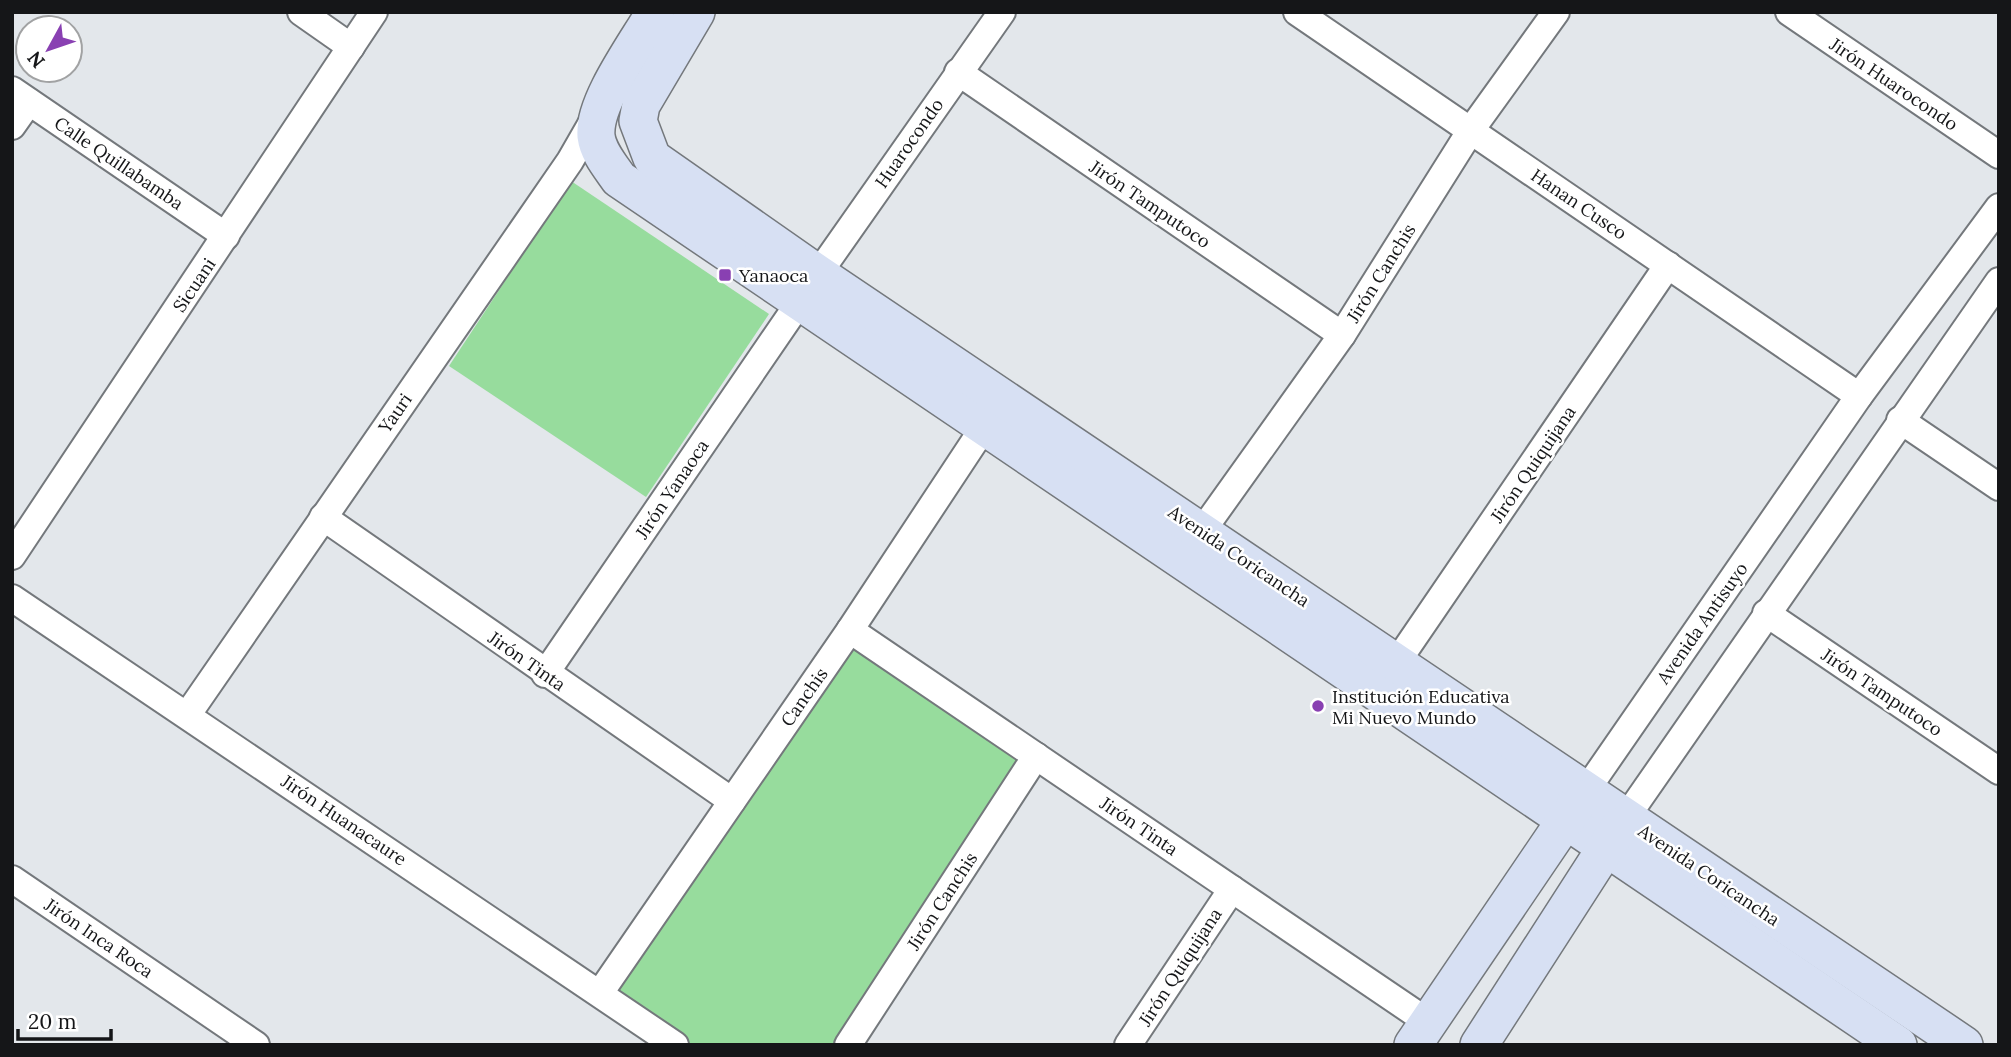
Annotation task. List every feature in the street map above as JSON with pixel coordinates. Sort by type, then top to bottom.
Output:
[{"type":"street","points":[[301,12],[351,47]]},
{"type":"street","name":"Sicuani","points":[[12,556],[374,12]]},
{"type":"street","name":"Avenida Coricancha","points":[[655,12],[599,111],[596,136],[604,159],[619,179],[808,289],[1616,833],[1964,1045]]},
{"type":"street","name":"Avenida Coricancha","points":[[696,12],[641,104],[638,121],[642,138],[652,158],[808,289]]},
{"type":"street","name":"Huarocondo","points":[[808,289],[1002,12]]},
{"type":"street","name":"Hanan Cusco","points":[[1297,12],[1859,396]]},
{"type":"street","name":"Jirón Canchis","points":[[1202,531],[1342,335],[1471,130],[1556,12]]},
{"type":"street","name":"Jirón Huarocondo","points":[[1789,12],[1999,155]]},
{"type":"street","name":"Jirón Tamputoco","points":[[958,72],[1342,335]]},
{"type":"street","points":[[12,126],[21,96]]},
{"type":"street","name":"Calle Quillabamba","points":[[21,96],[226,236]]},
{"type":"street","name":"Yauri","points":[[188,714],[570,161],[599,111]]},
{"type":"street","name":"Avenida Antisuyo","points":[[1421,1034],[1859,396],[1999,207]]},
{"type":"street","name":"Jirón Quiquijana","points":[[1397,662],[1668,265]]},
{"type":"street","points":[[1479,1045],[1616,833],[1766,613],[1999,281]]},
{"type":"street","name":"Jirón Yanaoca","points":[[545,674],[808,289]]},
{"type":"street","name":"Avenida Coricancha","points":[[994,412],[1202,531],[1397,662],[1576,806]]},
{"type":"street","name":"Canchis","points":[[600,993],[850,630],[994,412]]},
{"type":"street","points":[[1900,420],[1999,487]]},
{"type":"street","name":"Jirón Tinta","points":[[323,517],[545,674],[732,801]]},
{"type":"street","name":"Jirón Huanacaure","points":[[12,598],[188,714],[675,1045]]},
{"type":"street","name":"Jirón Tamputoco","points":[[1766,613],[1999,771]]},
{"type":"street","name":"Jirón Tinta","points":[[850,630],[1231,889],[1421,1034]]},
{"type":"street","name":"Jirón Canchis","points":[[848,1045],[1036,756]]},
{"type":"street","name":"Avenida Coricancha","points":[[1616,833],[1898,1045]]},
{"type":"street","name":"Jirón Inca Roca","points":[[12,879],[256,1045]]},
{"type":"street","name":"Jirón Quiquijana","points":[[1128,1045],[1231,889]]},
{"type":"green space","points":[[571,181],[769,314],[646,497],[449,366]]},
{"type":"green space","points":[[852,641],[1026,758],[839,1045],[690,1045],[611,991]]},
{"type":"place","name":"Yanaoca","points":[[725,275]]},
{"type":"place","name":"Institución Educativa Mi Nuevo Mundo","points":[[1318,706]]}]
